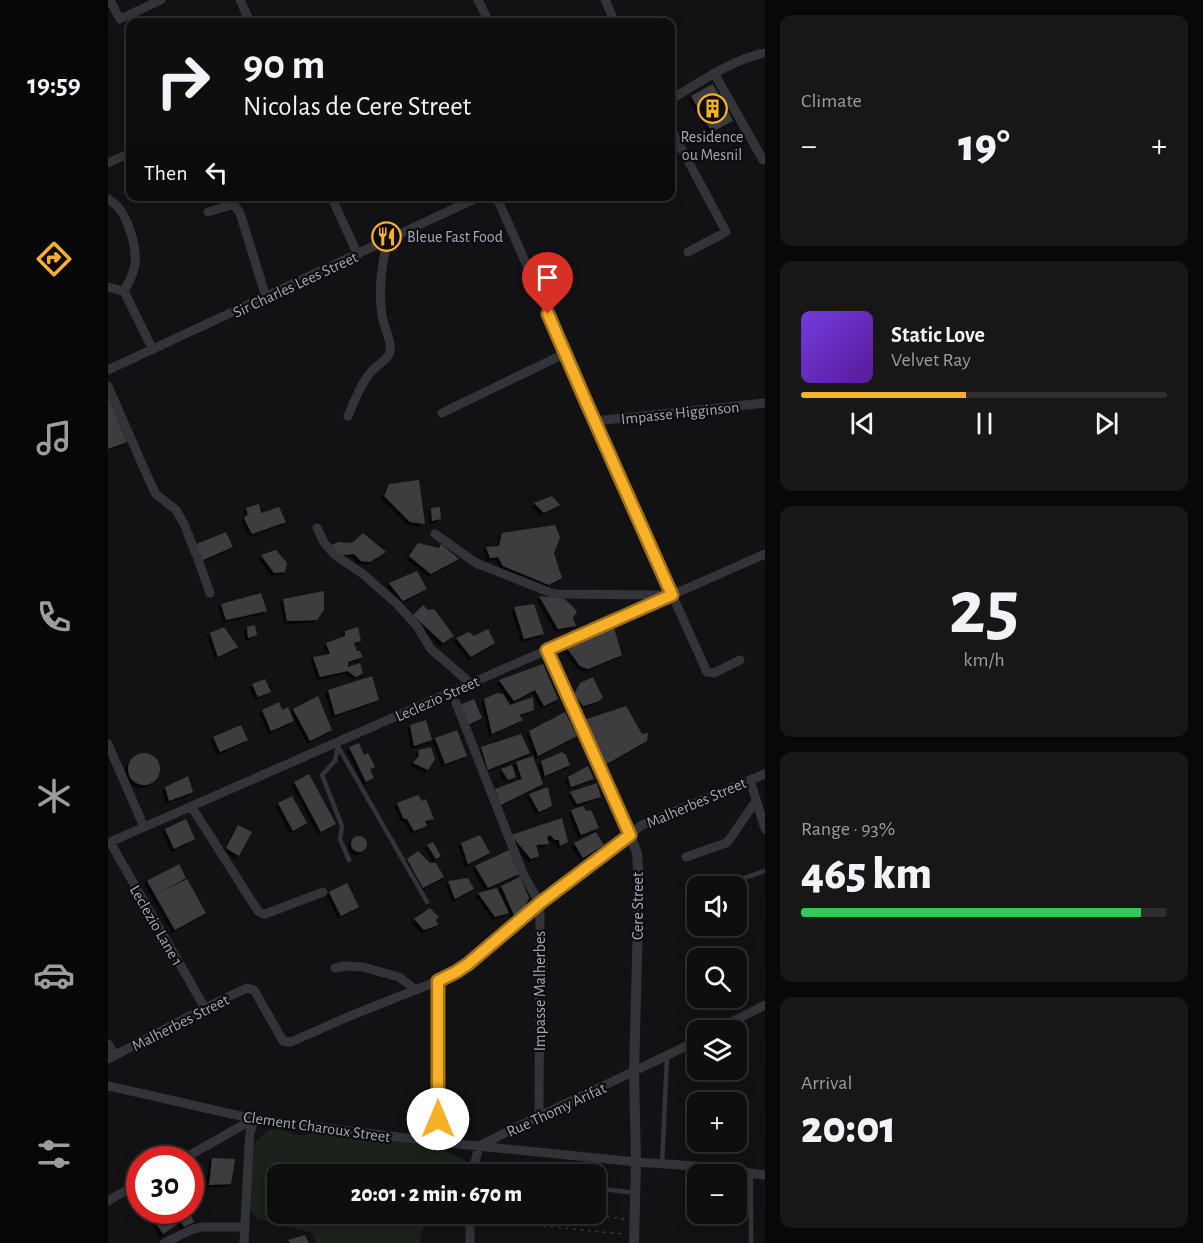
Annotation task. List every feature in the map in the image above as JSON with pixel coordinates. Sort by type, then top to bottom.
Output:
[{"type":"street","points":[[111,2],[120,19],[161,0]]},
{"type":"street","points":[[240,0],[248,18]]},
{"type":"street","points":[[478,0],[487,18]]},
{"type":"street","points":[[604,0],[613,18]]},
{"type":"street","points":[[675,97],[714,74],[750,57],[765,53]]},
{"type":"street","points":[[714,74],[763,160]]},
{"type":"street","points":[[675,136],[726,232],[688,252]]},
{"type":"street","points":[[108,163],[126,155]]},
{"type":"street","points":[[108,200],[117,205],[126,219],[134,242],[135,266],[124,291]]},
{"type":"street","points":[[333,201],[358,255]]},
{"type":"street","name":"Sir Charles Lees Street","points":[[108,370],[471,201]]},
{"type":"street","points":[[498,201],[707,672],[714,674],[740,660]]},
{"type":"street","points":[[208,212],[231,205],[238,209],[266,297]]},
{"type":"street","points":[[348,416],[361,387],[371,372],[388,356],[390,350],[380,301],[387,241]]},
{"type":"street","points":[[108,287],[124,291],[153,350]]},
{"type":"street","points":[[442,413],[566,353]]},
{"type":"street","points":[[108,386],[152,487],[156,494],[176,510],[184,524],[210,593]]},
{"type":"street","name":"Impasse Higginson","points":[[595,421],[765,403]]},
{"type":"street","points":[[317,528],[335,555],[363,574],[397,604],[417,626],[430,648],[470,683]]},
{"type":"street","points":[[435,534],[476,563],[554,594],[672,595]]},
{"type":"street","name":"Leclezio Street","points":[[109,842],[337,744],[765,554]]},
{"type":"street","name":"Cere Street","points":[[547,650],[637,853],[639,882],[634,1072],[636,1162],[634,1239]]},
{"type":"street","points":[[456,704],[524,876],[540,903]]},
{"type":"street","points":[[108,744],[144,827]]},
{"type":"street","name":"Malherbes Street","points":[[111,1057],[247,988],[254,990],[283,1041],[291,1042],[438,981],[468,964],[540,903],[642,825],[765,774]]},
{"type":"street","points":[[750,780],[765,829]]},
{"type":"street","points":[[686,857],[726,843],[756,801]]},
{"type":"street","points":[[191,806],[262,914],[323,892]]},
{"type":"street","name":"Leclezio Lane 1","points":[[109,842],[205,1008]]},
{"type":"street","name":"Impasse Malherbes","points":[[539,1116],[540,903]]},
{"type":"street","points":[[335,968],[363,967],[399,977],[416,990]]},
{"type":"street","points":[[438,981],[438,1142]]},
{"type":"street","points":[[736,1020],[765,1005]]},
{"type":"street","points":[[108,1044],[111,1057]]},
{"type":"street","name":"Rue Thomy Arifat","points":[[479,1146],[687,1045]]},
{"type":"street","name":"Clement Charoux Street","points":[[108,1086],[254,1119],[438,1142],[695,1166],[765,1175]]},
{"type":"street","points":[[204,1147],[254,1119]]},
{"type":"street","points":[[244,1243],[249,1144],[254,1119]]},
{"type":"street","points":[[474,1164],[479,1146]]},
{"type":"street","points":[[108,1201],[126,1190]]},
{"type":"street","points":[[470,1224],[470,1243]]},
{"type":"street","points":[[164,1243],[193,1228],[244,1227]]},
{"type":"lane","points":[[337,744],[335,761],[322,775],[342,826],[340,839],[349,860]]},
{"type":"lane","points":[[337,744],[427,902]]},
{"type":"lane","points":[[747,877],[765,871]]},
{"type":"lane","points":[[662,1164],[667,1055]]},
{"type":"lane","points":[[751,1243],[752,1173]]},
{"type":"lane","points":[[606,1189],[635,1193]]},
{"type":"path","points":[[606,1217],[634,1220]]},
{"type":"path","points":[[543,1226],[634,1239]]},
{"type":"shaded area","points":[[329,1125],[423,1142],[462,1158],[468,1164],[267,1164],[267,1221],[258,1219],[252,1213],[249,1170],[252,1148],[257,1140],[271,1129],[302,1135]]},
{"type":"shaded area","points":[[277,1224],[428,1224],[422,1231],[421,1243],[316,1243],[312,1233]]},
{"type":"building","name":"Residence ou Mesnil","points":[[713,84],[733,121],[712,132],[691,96]]},
{"type":"building","points":[[108,396],[127,442],[108,449]]},
{"type":"building","points":[[419,480],[425,524],[410,522],[384,496],[389,484]]},
{"type":"building","points":[[552,496],[560,505],[544,513],[534,503]]},
{"type":"building","points":[[259,504],[261,513],[279,507],[286,522],[252,534],[244,518],[248,514],[246,508]]},
{"type":"building","points":[[440,507],[441,519],[432,521],[431,508]]},
{"type":"building","points":[[555,525],[560,537],[554,553],[562,578],[549,585],[503,566],[498,557],[490,558],[486,547],[499,546],[502,533]]},
{"type":"building","points":[[226,532],[233,547],[203,560],[194,545]]},
{"type":"building","points":[[363,533],[386,552],[370,562],[361,561],[354,554],[341,555],[329,546],[339,542],[352,543]]},
{"type":"building","points":[[418,543],[439,548],[441,544],[459,559],[431,574],[409,556]]},
{"type":"building","points":[[276,550],[287,563],[285,572],[274,573],[261,555]]},
{"type":"building","points":[[417,571],[427,589],[403,601],[389,583]]},
{"type":"building","points":[[324,591],[324,610],[317,620],[287,621],[283,599]]},
{"type":"building","points":[[261,593],[267,611],[226,620],[221,604]]},
{"type":"building","points":[[539,596],[565,599],[577,611],[573,618],[576,626],[558,629]]},
{"type":"building","points":[[534,604],[544,634],[524,639],[514,607]]},
{"type":"building","points":[[423,605],[428,610],[434,609],[454,636],[443,643],[413,615]]},
{"type":"building","points":[[255,625],[257,635],[248,638],[247,627]]},
{"type":"building","points":[[224,627],[238,647],[218,657],[210,633]]},
{"type":"building","points":[[358,627],[361,641],[354,643],[357,651],[360,651],[363,657],[348,662],[348,667],[360,663],[363,673],[356,677],[348,671],[320,677],[313,657],[330,654],[326,643],[345,636],[345,631]]},
{"type":"building","points":[[614,628],[622,655],[588,669],[580,666],[566,647]]},
{"type":"building","points":[[488,629],[495,643],[471,657],[456,638],[469,632],[474,636]]},
{"type":"building","points":[[543,664],[558,699],[544,706],[535,690],[514,701],[499,680]]},
{"type":"building","points":[[372,676],[379,700],[335,715],[328,690]]},
{"type":"building","points":[[593,677],[603,698],[583,706],[574,694],[580,683]]},
{"type":"building","points":[[265,679],[271,692],[258,697],[252,684]]},
{"type":"building","points":[[497,693],[503,694],[510,705],[533,697],[534,710],[519,715],[523,720],[492,734],[484,699]]},
{"type":"building","points":[[318,696],[332,730],[310,741],[293,709]]},
{"type":"building","points":[[474,699],[482,718],[466,726],[460,705]]},
{"type":"building","points":[[279,702],[282,710],[288,707],[294,721],[271,731],[262,710]]},
{"type":"building","points":[[626,706],[642,734],[648,733],[647,741],[605,765],[584,720]]},
{"type":"building","points":[[565,712],[577,736],[538,756],[529,731]]},
{"type":"building","points":[[426,720],[432,740],[414,746],[410,725]]},
{"type":"building","points":[[241,725],[248,740],[220,752],[213,737]]},
{"type":"building","points":[[457,730],[467,756],[445,764],[435,738]]},
{"type":"building","points":[[521,734],[530,753],[488,770],[481,747]]},
{"type":"building","points":[[359,743],[364,755],[368,753],[375,767],[370,769],[374,778],[366,782],[349,747]]},
{"type":"building","points":[[431,747],[435,759],[428,770],[413,763],[419,756],[418,750]]},
{"type":"building","points":[[562,752],[566,755],[570,765],[545,776],[541,761]]},
{"type":"building","points":[[144,753],[155,758],[160,769],[155,780],[144,785],[133,780],[128,769],[133,758]]},
{"type":"building","points":[[533,756],[543,784],[501,805],[495,789],[522,779],[516,762]]},
{"type":"building","points":[[512,765],[516,777],[508,780],[501,769]]},
{"type":"building","points":[[588,766],[594,779],[571,787],[568,777]]},
{"type":"building","points":[[309,774],[336,824],[321,832],[294,782]]},
{"type":"building","points":[[188,776],[193,792],[169,801],[165,787]]},
{"type":"building","points":[[597,783],[601,797],[577,804],[570,792]]},
{"type":"building","points":[[548,787],[552,806],[539,812],[529,794]]},
{"type":"building","points":[[418,795],[422,801],[426,799],[434,819],[425,821],[427,826],[414,831],[407,819],[403,818],[397,803]]},
{"type":"building","points":[[292,796],[307,823],[293,831],[278,803]]},
{"type":"building","points":[[583,806],[586,811],[591,810],[599,828],[581,835],[571,810]]},
{"type":"building","points":[[562,818],[568,842],[560,846],[559,840],[555,840],[550,835],[547,837],[549,844],[536,845],[539,856],[531,859],[511,835]]},
{"type":"building","points":[[186,819],[195,839],[174,849],[165,829]]},
{"type":"building","points":[[238,825],[252,832],[239,856],[226,848]]},
{"type":"building","points":[[596,832],[604,845],[583,858],[574,843]]},
{"type":"building","points":[[480,835],[490,853],[468,864],[461,843]]},
{"type":"building","points":[[356,836],[362,836],[367,844],[365,850],[356,852],[351,847],[351,841]]},
{"type":"building","points":[[433,842],[441,856],[436,859],[427,845]]},
{"type":"building","points":[[509,850],[519,874],[488,888],[475,866]]},
{"type":"building","points":[[418,851],[430,863],[436,863],[444,877],[423,888],[407,859]]},
{"type":"building","points":[[179,864],[186,878],[159,893],[187,879],[206,913],[175,930],[147,881]]},
{"type":"building","points":[[520,877],[529,898],[523,912],[514,915],[501,886]]},
{"type":"building","points":[[468,878],[474,889],[455,899],[448,881]]},
{"type":"building","points":[[347,883],[359,907],[341,916],[329,892]]},
{"type":"building","points":[[497,888],[509,913],[495,917],[478,893]]},
{"type":"building","points":[[430,908],[439,917],[436,920],[438,925],[424,930],[414,919]]},
{"type":"building","points":[[212,1158],[235,1159],[231,1184],[209,1185]]},
{"type":"building","points":[[157,1224],[176,1224],[177,1225],[163,1234]]},
{"type":"building","points":[[305,1235],[309,1243],[290,1243],[288,1240]]},
{"type":"place","name":"Residence ou Mesnil","points":[[712,108]]},
{"type":"place","name":"Bleue Fast Food","points":[[386,236]]},
{"type":"route","points":[[438,1119],[438,981],[468,964],[540,903],[630,835],[547,650],[672,595],[548,314]]}]
